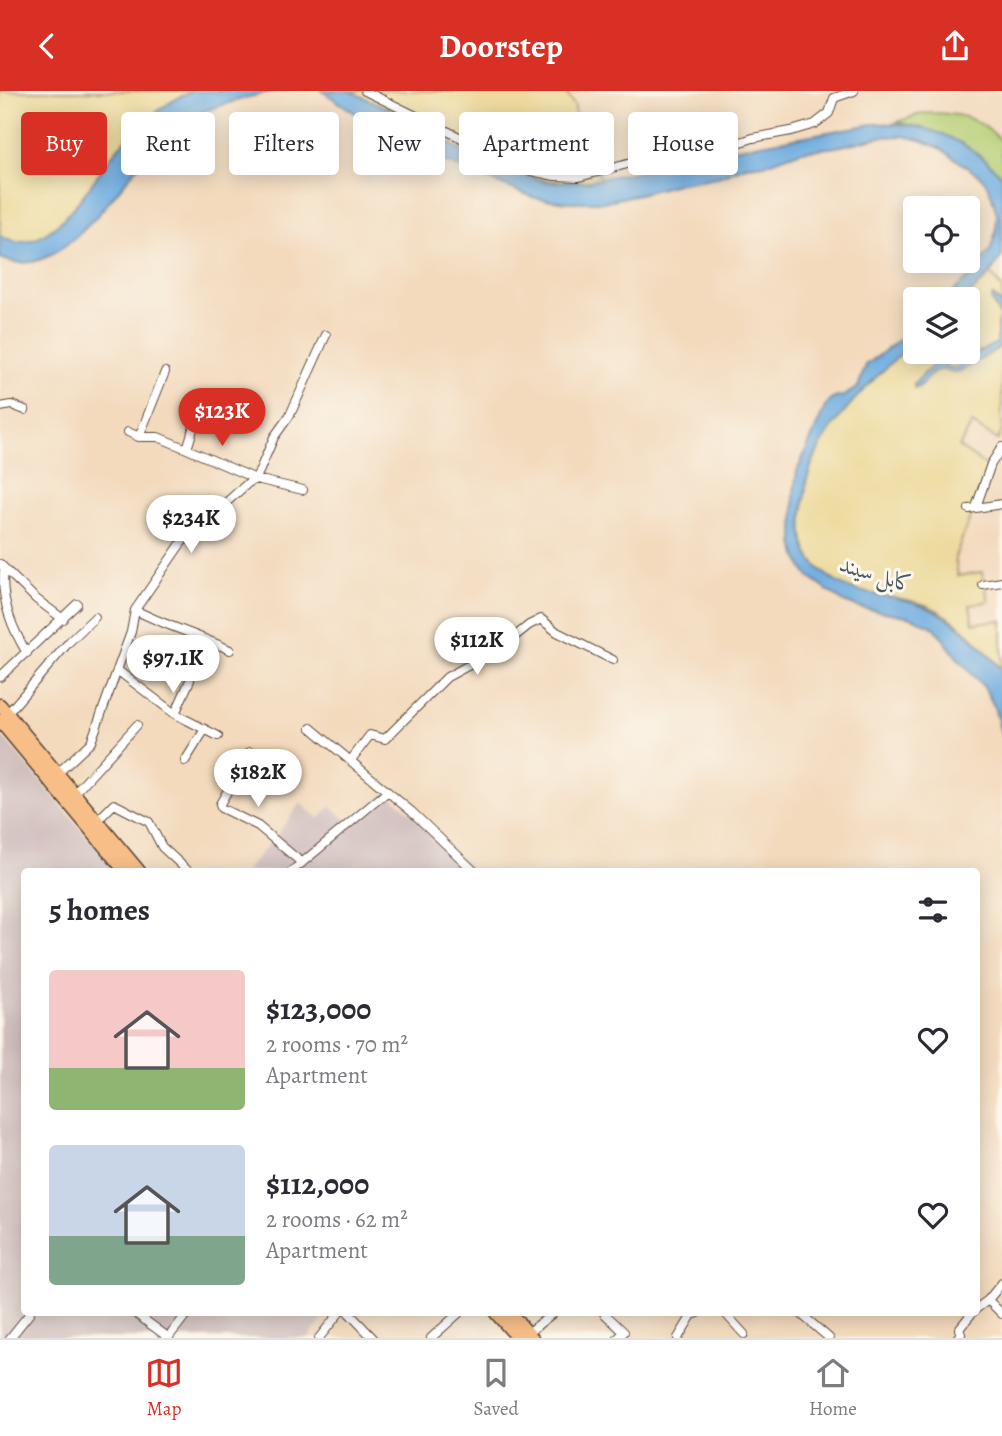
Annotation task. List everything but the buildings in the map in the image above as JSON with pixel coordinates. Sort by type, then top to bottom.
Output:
[{"type":"highway","points":[[2,713],[136,868]]},
{"type":"highway","points":[[2,713],[123,868]]},
{"type":"highway","points":[[500,1316],[526,1336]]},
{"type":"highway","points":[[512,1316],[526,1336]]},
{"type":"street","points":[[365,91],[527,170],[555,176],[579,177],[683,149],[728,145],[816,124],[829,113],[834,98],[855,91]]},
{"type":"street","points":[[57,774],[91,742],[131,632],[135,610],[182,542],[248,483],[256,479],[274,437],[290,415],[326,335]]},
{"type":"street","points":[[139,437],[165,372]]},
{"type":"street","points":[[0,407],[12,405],[25,410]]},
{"type":"street","points":[[187,449],[198,413]]},
{"type":"street","points":[[128,432],[139,437],[158,437],[256,479],[303,490]]},
{"type":"street","points":[[1002,447],[991,464],[973,508],[1002,504]]},
{"type":"street","points":[[2,566],[3,602],[13,630],[27,653]]},
{"type":"street","points":[[2,566],[36,599],[63,619]]},
{"type":"street","points":[[983,585],[1002,582]]},
{"type":"street","points":[[0,677],[77,604]]},
{"type":"street","points":[[135,610],[158,622],[191,632],[230,650]]},
{"type":"street","points":[[2,713],[95,617]]},
{"type":"street","points":[[351,760],[370,735],[385,739],[447,677],[499,649],[528,625],[541,619],[557,632],[613,660]]},
{"type":"street","points":[[117,670],[175,714],[218,736]]},
{"type":"street","points":[[175,714],[190,680]]},
{"type":"street","points":[[74,794],[137,725]]},
{"type":"street","points":[[184,761],[205,729]]},
{"type":"street","points":[[311,729],[431,828],[471,868]]},
{"type":"street","points":[[250,752],[220,804],[221,808],[258,826],[302,863]]},
{"type":"street","points":[[296,868],[387,792]]},
{"type":"street","points":[[97,821],[114,804],[149,822],[162,847],[185,868]]},
{"type":"street","points":[[980,1306],[1002,1283]]},
{"type":"street","points":[[988,1300],[1002,1314]]},
{"type":"street","points":[[10,1338],[28,1316]]},
{"type":"street","points":[[139,1316],[169,1338],[185,1316]]},
{"type":"street","points":[[319,1338],[337,1316]]},
{"type":"street","points":[[352,1316],[373,1338]]},
{"type":"street","points":[[430,1338],[456,1316]]},
{"type":"street","points":[[526,1336],[549,1316]]},
{"type":"street","points":[[607,1316],[624,1332],[618,1338]]},
{"type":"street","points":[[678,1338],[691,1316]]},
{"type":"street","points":[[728,1316],[744,1333]]},
{"type":"street","points":[[803,1316],[829,1338]]},
{"type":"street","points":[[957,1338],[961,1334],[959,1329],[970,1316]]},
{"type":"shaded area","points":[[0,733],[113,868],[21,868],[21,1316],[326,1316],[308,1338],[0,1338]]},
{"type":"shaded area","points":[[387,792],[471,868],[248,868],[277,835],[300,803],[319,819],[331,806],[350,823]]},
{"type":"green space","points":[[923,113],[966,117],[992,132],[1002,141],[1002,177],[980,156],[955,140],[927,129],[897,122]]},
{"type":"sand","points":[[0,91],[193,91],[158,112],[121,112],[121,145],[107,161],[107,112],[21,112],[21,175],[98,175],[68,214],[52,229],[36,239],[18,242],[0,236]]},
{"type":"sand","points":[[350,91],[565,91],[575,107],[575,112],[459,112],[459,149],[445,140],[445,112],[397,112]]},
{"type":"sand","points":[[522,175],[599,175],[601,180],[564,181]]},
{"type":"sand","points":[[990,274],[1002,288],[1002,305],[994,296],[991,300],[1000,316],[997,343],[980,351],[980,287],[977,287]]},
{"type":"sand","points":[[1002,345],[1002,431],[998,440],[972,424],[959,447],[989,468],[955,557],[958,576],[982,572],[989,601],[970,605],[973,623],[1002,620],[1002,666],[941,612],[917,602],[844,587],[825,575],[807,553],[802,525],[809,472],[839,418],[903,352],[903,364],[944,364],[915,384],[920,387],[926,378],[941,369],[980,364],[980,360]]},
{"type":"sand","points":[[944,364],[962,364],[958,367],[952,368]]},
{"type":"water","points":[[193,91],[272,91],[202,112],[157,112]]},
{"type":"water","points":[[322,91],[350,91],[397,112],[354,112]]},
{"type":"water","points":[[873,124],[909,125],[927,129],[960,142],[1002,177],[1002,256],[977,287],[958,287],[973,273],[980,273],[980,264],[990,251],[996,231],[997,214],[989,187],[981,177],[940,148],[921,140],[903,136],[880,137],[837,147],[802,151],[765,164],[738,169],[738,148]]},
{"type":"water","points":[[445,141],[459,149],[459,167],[445,162]]},
{"type":"water","points":[[121,145],[121,175],[131,175],[73,240],[49,256],[25,263],[0,258],[0,236],[18,242],[36,239],[52,229],[68,214],[98,175],[107,175],[107,161]]},
{"type":"water","points":[[628,173],[723,175],[603,202],[535,198],[478,175],[525,175],[546,182],[589,181]]},
{"type":"water","points":[[992,296],[1002,305],[1002,345],[980,360],[980,351],[997,343],[1000,316],[991,300]]},
{"type":"water","points":[[903,337],[903,353],[853,401],[816,454],[809,472],[802,525],[808,553],[818,568],[835,581],[859,591],[926,606],[948,618],[976,642],[1002,671],[1002,737],[994,706],[984,687],[935,628],[912,617],[844,602],[810,578],[797,556],[794,543],[794,492],[797,471],[826,405],[834,398],[844,396],[858,387],[866,365]]},
{"type":"water","points":[[939,364],[958,367],[962,364],[973,364],[955,373],[937,370],[914,389],[914,384],[932,366]]},
{"type":"water label","name":"کابل سيند","points":[[877,574]]}]
